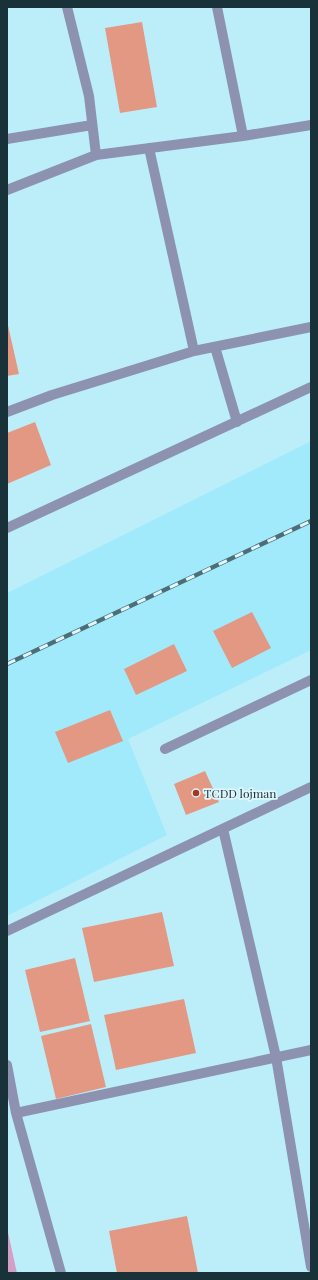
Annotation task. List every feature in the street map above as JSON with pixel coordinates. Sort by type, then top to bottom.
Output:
[{"type":"street","points":[[67,7],[89,96],[96,155]]},
{"type":"street","points":[[217,7],[243,136]]},
{"type":"street","points":[[7,139],[92,125]]},
{"type":"street","points":[[7,190],[96,155],[243,136],[311,125]]},
{"type":"street","points":[[149,148],[194,351]]},
{"type":"street","points":[[7,412],[52,395],[194,351],[311,327]]},
{"type":"street","points":[[215,347],[237,422]]},
{"type":"street","points":[[7,528],[311,387]]},
{"type":"street","points":[[165,750],[311,680]]},
{"type":"street","points":[[7,931],[311,787]]},
{"type":"street","points":[[223,829],[276,1057],[311,1267]]},
{"type":"street","points":[[16,1113],[311,1050]]},
{"type":"street","points":[[7,1065],[16,1113],[61,1273]]},
{"type":"shaded area","points":[[311,441],[311,650],[128,739],[167,835],[7,916],[7,593]]},
{"type":"shaded area","points":[[7,1228],[17,1273],[7,1273]]},
{"type":"building","points":[[142,22],[157,107],[120,113],[105,28]]},
{"type":"building","points":[[7,321],[19,374],[7,376]]},
{"type":"building","points":[[35,422],[51,465],[7,484],[7,433]]},
{"type":"building","points":[[252,612],[271,648],[232,668],[213,631]]},
{"type":"building","points":[[174,644],[187,671],[136,695],[124,669]]},
{"type":"building","points":[[110,710],[123,741],[68,763],[55,732]]},
{"type":"building","name":"TCDD lojman","points":[[205,771],[219,802],[186,815],[174,784]]},
{"type":"building","points":[[162,912],[174,966],[94,982],[82,928]]},
{"type":"building","points":[[75,958],[90,1021],[40,1032],[25,970]]},
{"type":"building","points":[[184,999],[196,1053],[116,1070],[104,1015]]},
{"type":"building","points":[[91,1024],[106,1087],[56,1099],[41,1036]]},
{"type":"building","points":[[187,1216],[198,1273],[117,1273],[109,1231]]},
{"type":"railway","points":[[7,664],[311,521]]},
{"type":"place","name":"TCDD lojman","points":[[196,793]]}]
